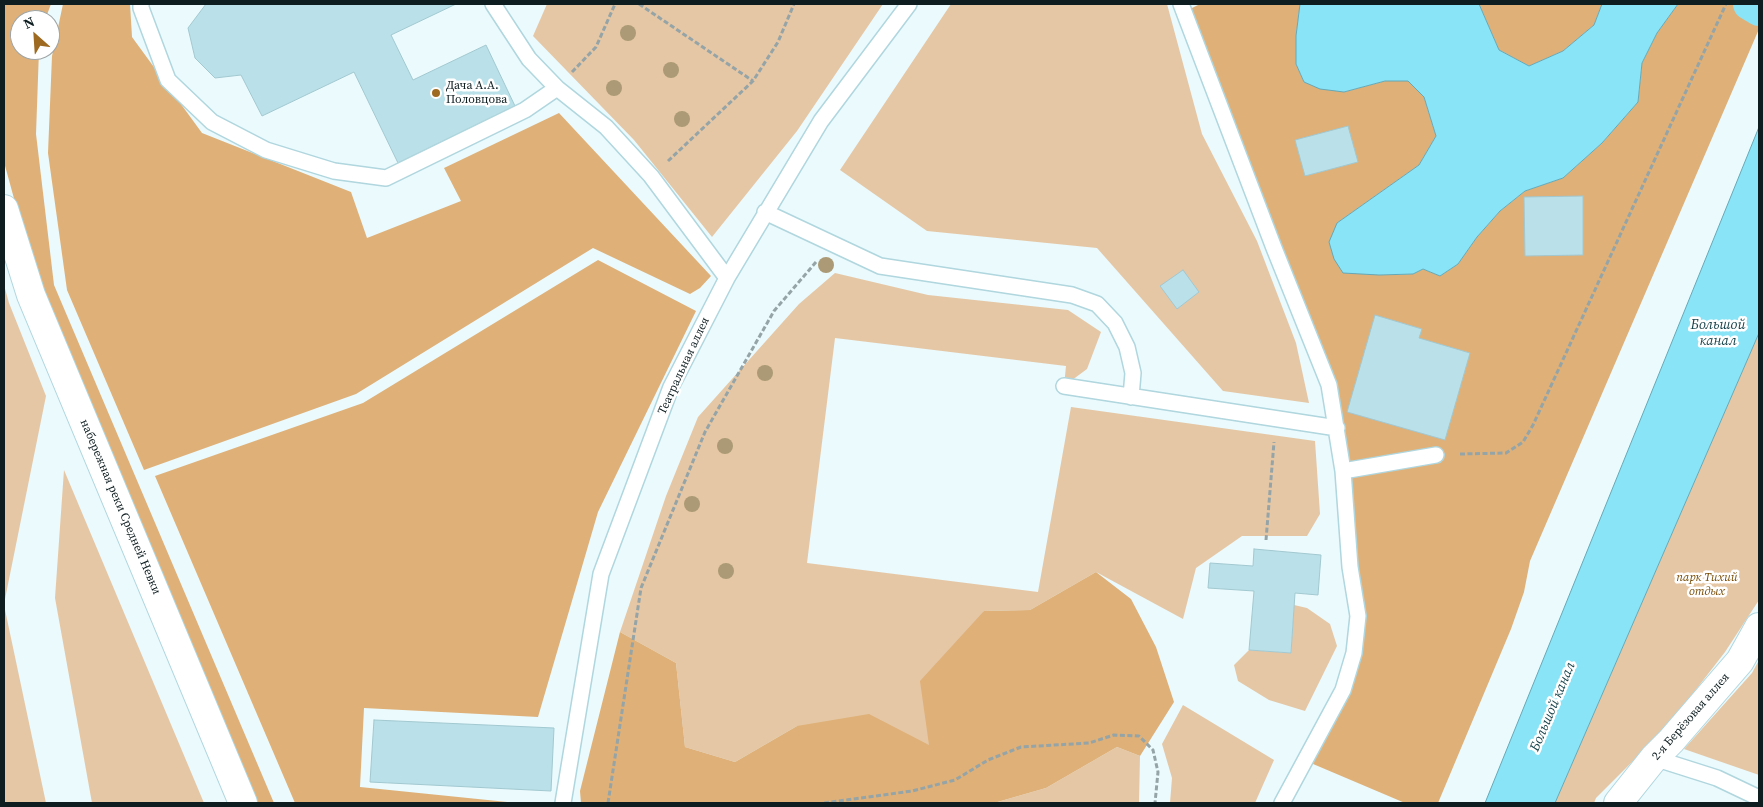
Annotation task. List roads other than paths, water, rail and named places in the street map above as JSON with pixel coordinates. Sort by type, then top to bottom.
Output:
[{"type":"street","name":"набережная реки Средней Невки","points":[[4,209],[32,295],[243,803]]},
{"type":"street","name":"2-я Берёзовая аллея","points":[[1618,803],[1654,758],[1672,741],[1740,661],[1759,627]]},
{"type":"lane","points":[[141,4],[168,80],[212,122],[266,150],[334,170],[386,178],[525,110],[556,88]]},
{"type":"lane","name":"Театральная аллея","points":[[563,803],[601,574],[672,387],[727,278],[821,121],[909,4]]},
{"type":"lane","points":[[1181,4],[1329,385],[1343,471],[1350,567],[1358,616],[1354,653],[1343,690],[1282,803]]},
{"type":"lane","points":[[496,5],[529,59],[556,88],[606,127],[651,176],[727,278]]},
{"type":"lane","points":[[765,212],[880,266],[1072,295],[1097,304],[1114,322],[1127,348],[1133,373],[1131,397]]},
{"type":"lane","points":[[1064,386],[1337,428]]},
{"type":"lane","points":[[1343,471],[1436,455]]},
{"type":"lane","points":[[1654,758],[1669,761],[1717,778],[1759,798]]},
{"type":"water","points":[[1300,4],[1479,4],[1499,50],[1529,66],[1563,51],[1594,25],[1602,4],[1678,4],[1657,33],[1642,63],[1638,102],[1602,143],[1563,178],[1525,191],[1500,211],[1477,237],[1458,264],[1440,276],[1423,269],[1413,274],[1343,273],[1334,259],[1329,242],[1337,223],[1419,165],[1436,136],[1424,97],[1408,81],[1385,81],[1344,92],[1320,89],[1304,82],[1296,64],[1296,36]]},
{"type":"water","name":"Большой канал","points":[[1759,127],[1759,333],[1555,803],[1485,803]]},
{"type":"waterway","points":[[1749,4],[1759,10]]},
{"type":"place","name":"Дача А.А. Половцова","points":[[436,93]]},
{"type":"park label","name":"парк Тихий отдых","points":[[1707,585]]}]
